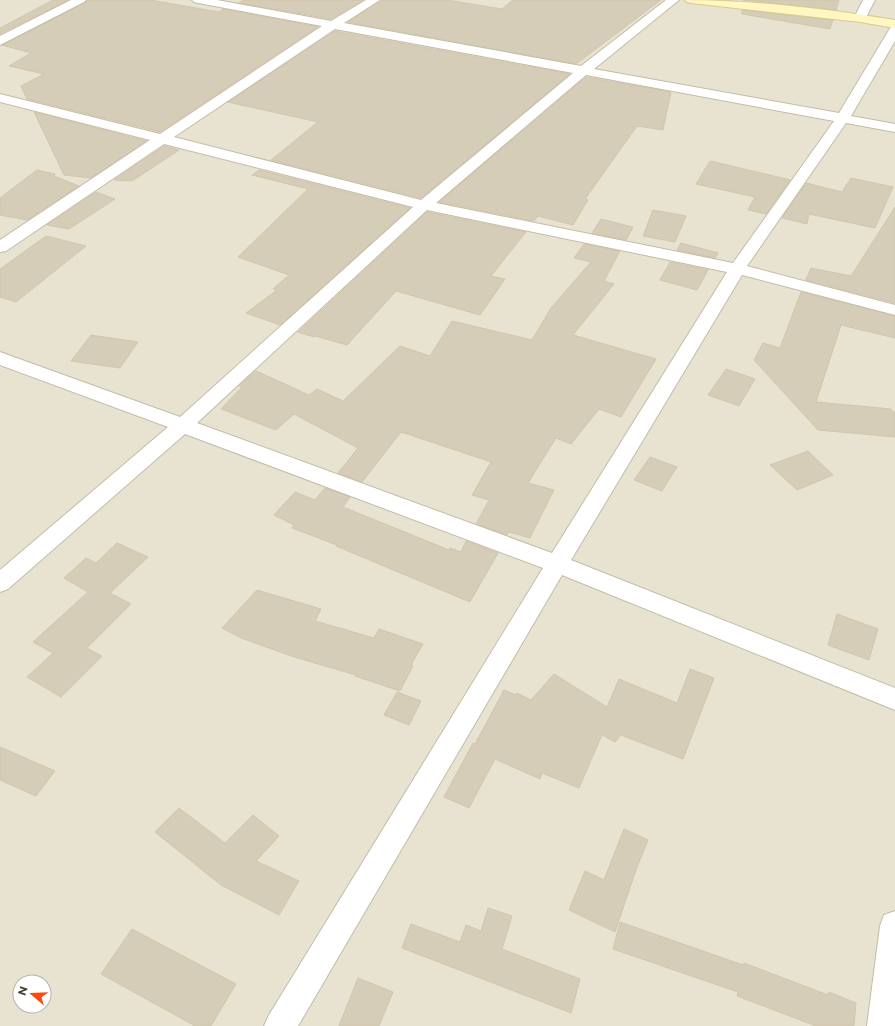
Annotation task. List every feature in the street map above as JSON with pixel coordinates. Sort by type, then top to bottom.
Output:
[{"type":"main road","points":[[691,0],[860,18],[895,24]]},
{"type":"street","points":[[0,41],[80,0]]},
{"type":"street","points":[[198,0],[895,128]]},
{"type":"street","points":[[0,247],[334,24],[374,0]]},
{"type":"street","points":[[0,583],[182,426],[424,205],[584,70],[673,0]]},
{"type":"street","points":[[860,18],[869,0]]},
{"type":"street","points":[[280,1026],[736,269],[843,118],[895,30]]},
{"type":"street","points":[[0,98],[424,205],[736,269],[895,310]]},
{"type":"street","points":[[0,358],[557,564],[895,699]]},
{"type":"street","points":[[883,1026],[895,926]]},
{"type":"shaded area","points":[[0,0],[895,0],[895,1026],[0,1026]]},
{"type":"building","points":[[53,0],[68,0],[0,34],[0,28]]},
{"type":"building","points":[[88,0],[150,0],[219,12],[223,9],[318,27],[160,132],[27,99],[21,86],[44,74],[9,66],[31,53],[2,45],[85,3]]},
{"type":"building","points":[[243,0],[363,0],[331,19],[239,3]]},
{"type":"building","points":[[381,0],[447,0],[502,9],[513,0],[661,0],[576,64],[348,22]]},
{"type":"building","points":[[743,0],[839,0],[836,10]]},
{"type":"building","points":[[742,10],[833,20],[830,29],[742,14]]},
{"type":"building","points":[[335,31],[570,74],[421,198],[271,160],[318,122],[228,102]]},
{"type":"building","points":[[586,77],[671,92],[663,130],[637,126],[585,199],[588,200],[573,225],[538,216],[534,221],[439,202]]},
{"type":"building","points":[[34,112],[146,141],[91,178],[64,175]]},
{"type":"building","points":[[164,146],[179,150],[132,181],[114,180]]},
{"type":"building","points":[[710,161],[790,180],[766,214],[748,210],[755,197],[696,184]]},
{"type":"building","points":[[37,170],[55,174],[54,176],[79,186],[27,220],[0,215],[0,198]]},
{"type":"building","points":[[259,170],[410,208],[280,325],[246,313],[277,290],[273,289],[289,275],[238,257],[308,189],[252,175]]},
{"type":"building","points":[[851,178],[893,187],[875,228],[809,214],[807,224],[782,218],[806,183],[842,192]]},
{"type":"building","points":[[96,192],[115,199],[69,229],[47,225]]},
{"type":"building","points":[[895,207],[895,303],[806,280],[811,268],[851,276]]},
{"type":"building","points":[[653,210],[686,216],[675,242],[643,236]]},
{"type":"building","points":[[427,212],[526,232],[491,276],[505,279],[480,315],[396,291],[347,345],[298,332]]},
{"type":"building","points":[[601,219],[633,227],[626,240],[592,233]]},
{"type":"building","points":[[46,236],[86,246],[16,302],[0,297],[0,269]]},
{"type":"building","points":[[681,243],[718,253],[715,258],[677,250]]},
{"type":"building","points":[[584,244],[620,251],[604,281],[614,284],[573,335],[656,359],[621,417],[599,409],[571,444],[556,438],[528,483],[554,490],[530,538],[509,532],[507,535],[476,524],[489,500],[472,495],[491,462],[401,432],[362,482],[338,473],[358,448],[294,414],[276,430],[221,409],[242,387],[239,386],[256,371],[309,395],[317,389],[343,401],[400,346],[430,356],[452,321],[532,340],[551,308],[591,262],[574,258]]},
{"type":"building","points":[[670,262],[708,270],[697,290],[660,280]]},
{"type":"building","points":[[801,292],[895,316],[895,338],[841,325],[816,402],[891,409],[892,412],[895,412],[895,437],[818,430],[754,360],[763,343],[780,348]]},
{"type":"building","points":[[91,335],[138,342],[120,368],[71,361]]},
{"type":"building","points":[[726,369],[755,379],[739,406],[708,395]]},
{"type":"building","points":[[808,451],[833,475],[797,490],[770,465]]},
{"type":"building","points":[[650,457],[677,467],[662,491],[634,480]]},
{"type":"building","points":[[325,488],[350,497],[343,507],[449,550],[450,548],[461,552],[466,541],[498,553],[470,602],[336,546],[337,545],[292,528],[294,525],[274,515],[295,492],[315,500]]},
{"type":"building","points":[[117,543],[148,557],[110,593],[131,604],[87,648],[102,656],[61,697],[27,677],[53,653],[33,642],[88,592],[64,578],[86,558],[96,563]]},
{"type":"building","points":[[257,590],[321,609],[315,621],[374,638],[379,629],[423,644],[411,665],[413,666],[400,691],[355,676],[356,675],[294,657],[241,638],[222,628]]},
{"type":"building","points":[[837,614],[878,629],[869,660],[828,645]]},
{"type":"building","points":[[690,669],[714,678],[683,759],[621,735],[615,742],[602,735],[579,788],[542,773],[540,779],[495,759],[469,808],[444,797],[504,690],[516,695],[517,693],[531,700],[554,674],[607,707],[619,679],[677,703]]},
{"type":"building","points":[[397,692],[421,701],[409,725],[384,715]]},
{"type":"building","points":[[0,747],[55,771],[36,796],[0,780]]},
{"type":"building","points":[[179,808],[225,843],[253,815],[279,836],[256,861],[299,881],[279,915],[221,885],[155,832]]},
{"type":"building","points":[[624,829],[648,840],[637,867],[615,932],[569,910],[585,871],[604,880]]},
{"type":"building","points":[[488,908],[512,916],[502,949],[580,979],[571,1013],[402,948],[411,924],[460,942],[466,925],[481,931]]},
{"type":"building","points":[[620,922],[743,965],[744,963],[828,995],[829,992],[856,1003],[854,1026],[816,1026],[737,996],[738,992],[613,949]]},
{"type":"building","points":[[132,929],[236,984],[211,1026],[195,1026],[101,974]]},
{"type":"building","points":[[358,978],[393,992],[379,1026],[339,1026]]}]
